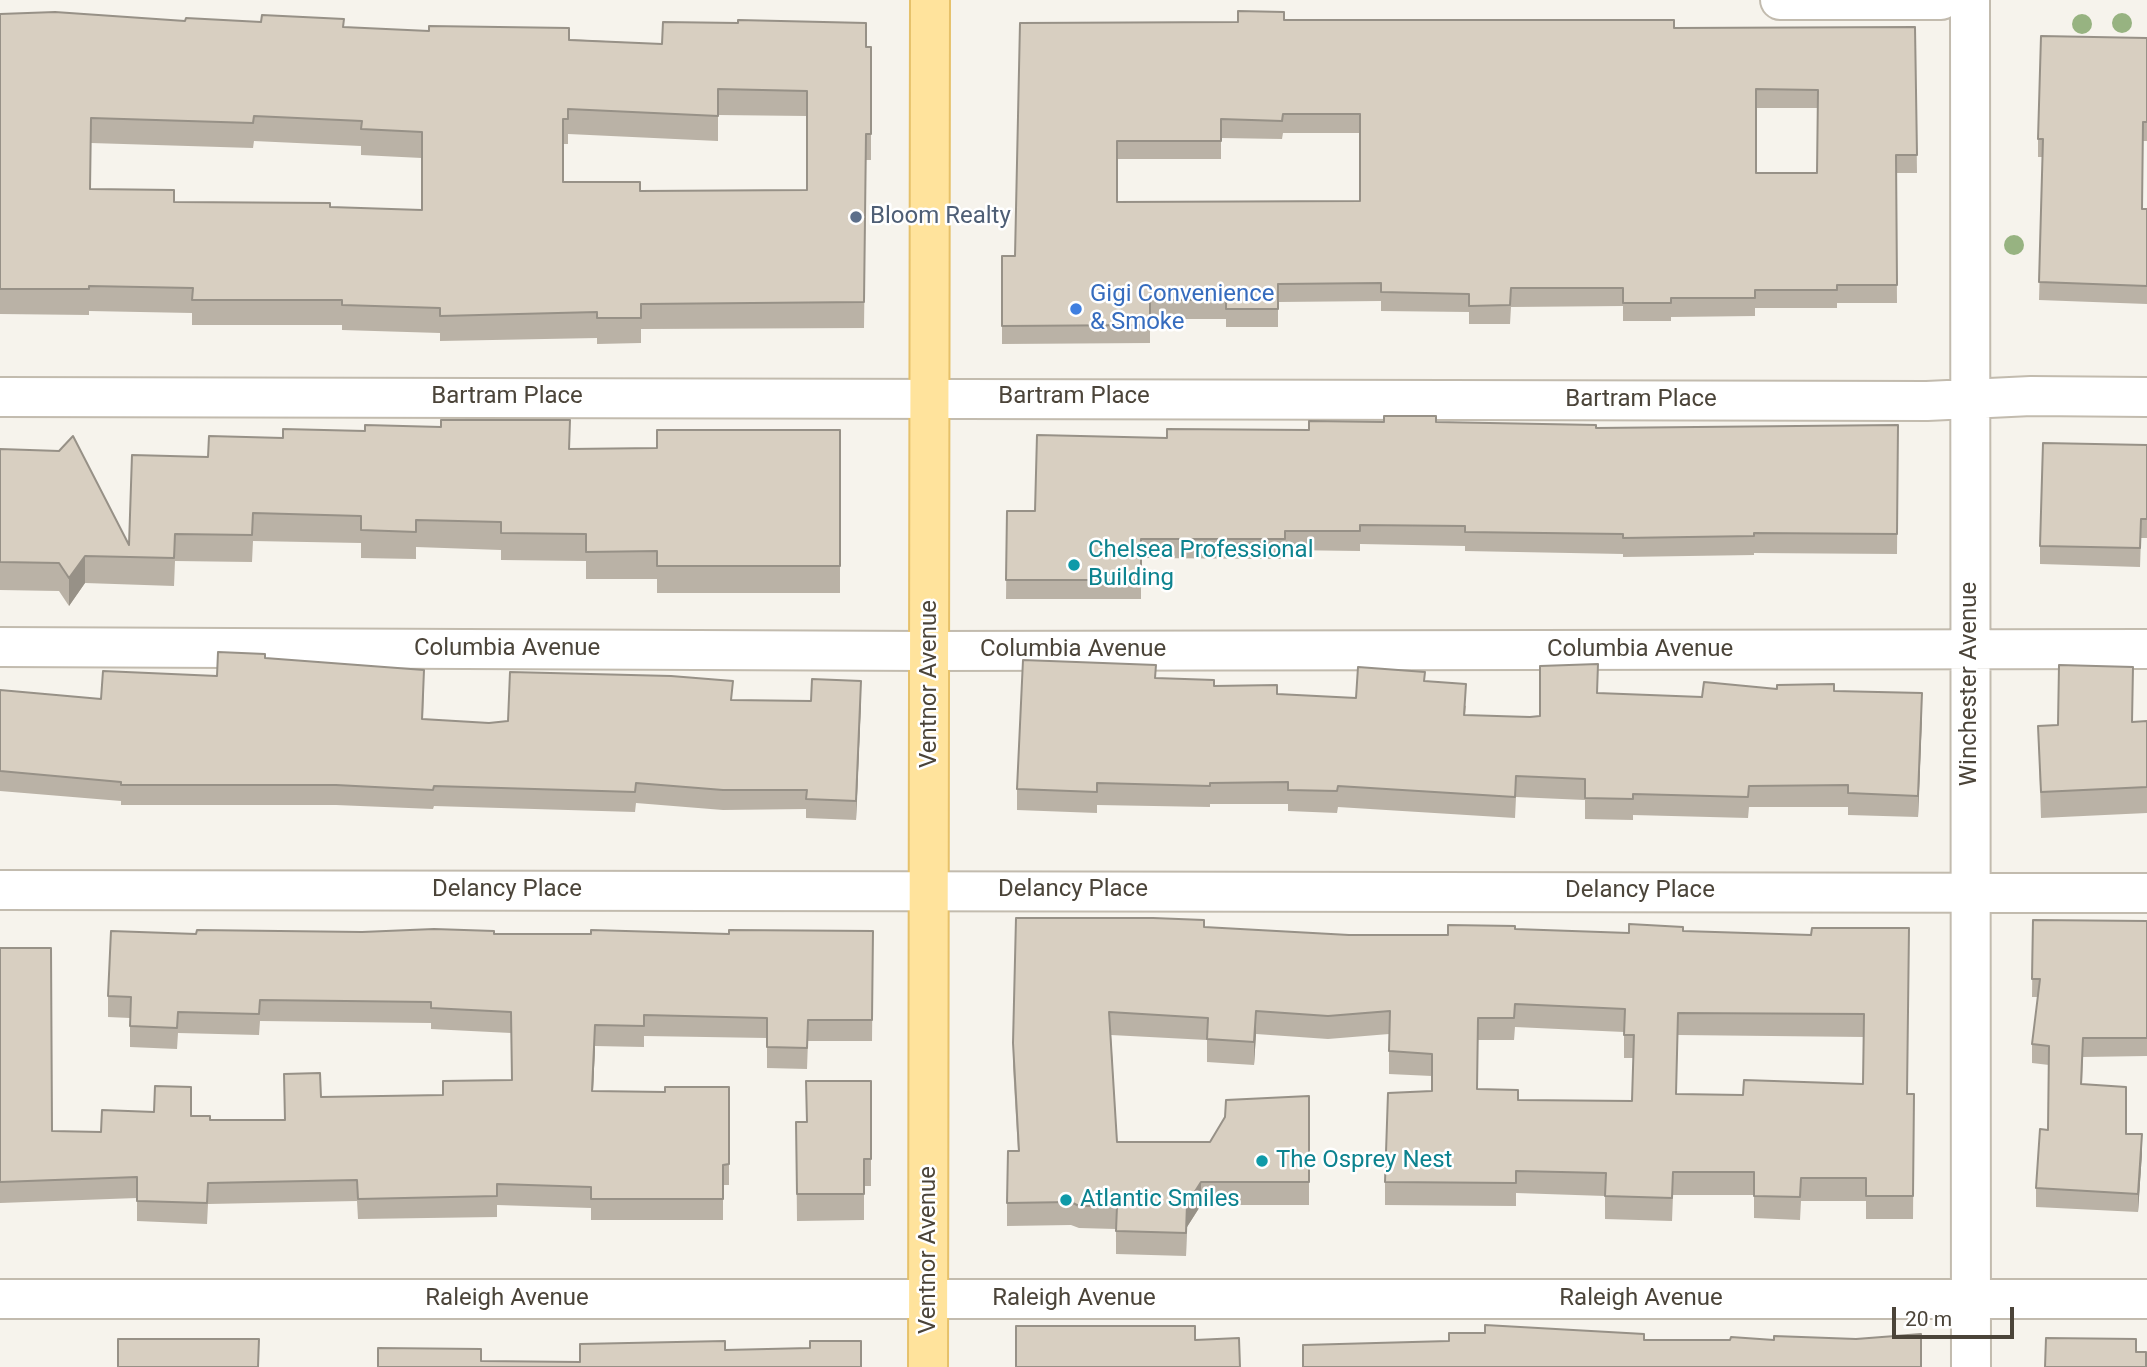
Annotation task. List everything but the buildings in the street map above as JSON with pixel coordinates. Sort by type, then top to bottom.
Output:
[{"type":"main road","name":"Ventnor Avenue","points":[[928,1367],[930,0]]},
{"type":"street","points":[[1780,0],[1941,0]]},
{"type":"street","name":"Winchester Avenue","points":[[1970,0],[1971,1367]]},
{"type":"street","name":"Bartram Place","points":[[0,397],[1899,401],[1970,397],[2147,397]]},
{"type":"street","name":"Columbia Avenue","points":[[0,647],[929,651],[2147,649]]},
{"type":"street","name":"Delancy Place","points":[[0,890],[2147,893]]},
{"type":"street","name":"Raleigh Avenue","points":[[0,1299],[2147,1298]]},
{"type":"place","name":"Bloom Realty","points":[[856,217]]},
{"type":"place","name":"Gigi Convenience & Smoke","points":[[1076,309]]},
{"type":"place","name":"Chelsea Professional Building","points":[[1074,565]]},
{"type":"place","name":"The Osprey Nest","points":[[1262,1161]]},
{"type":"place","name":"Atlantic Smiles","points":[[1066,1200]]}]
